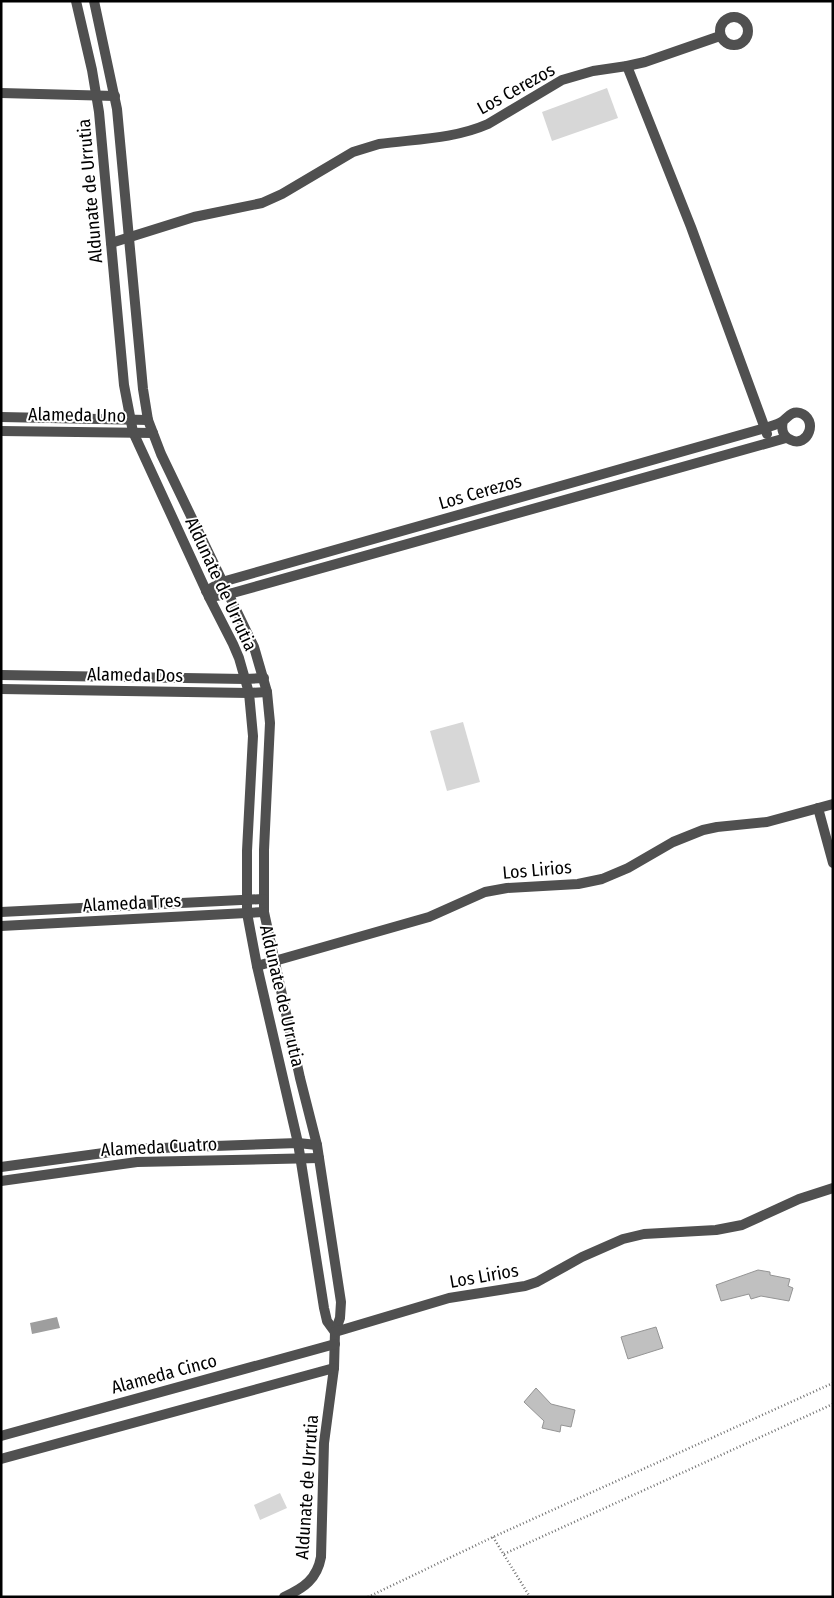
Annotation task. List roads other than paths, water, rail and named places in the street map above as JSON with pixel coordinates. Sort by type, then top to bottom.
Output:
[{"type":"street","name":"Aldunate de Urrutia","points":[[76,1],[96,95],[124,385],[130,420],[133,432],[233,644],[249,694],[253,736],[247,913],[257,966],[301,1158],[324,1308],[327,1320],[335,1332]]},
{"type":"street","name":"Aldunate de Urrutia","points":[[94,1],[115,96],[142,389],[148,420],[173,480],[254,647],[267,692],[270,735],[264,912],[273,962],[317,1145],[341,1302],[340,1318],[335,1332],[334,1368],[323,1452],[320,1565],[307,1584],[284,1597]]},
{"type":"street","name":"Los Cerezos","points":[[111,243],[194,217],[267,201],[282,194],[340,158],[366,147],[461,134],[476,130],[500,118],[562,80],[593,71],[645,62],[720,36]]},
{"type":"street","points":[[627,66],[694,235],[769,442]]},
{"type":"street","points":[[1,93],[115,96]]},
{"type":"street","name":"Los Cerezos","points":[[798,413],[806,417],[810,425],[809,434],[803,440],[794,442],[786,438],[769,442],[229,594],[208,594],[222,582],[765,428],[783,421],[790,414],[798,413]]},
{"type":"street","name":"Alameda Uno","points":[[1,417],[148,420]]},
{"type":"street","points":[[783,421],[782,430],[786,438]]},
{"type":"street","name":"Alameda Uno","points":[[1,431],[153,433]]},
{"type":"street","name":"Alameda Dos","points":[[1,675],[264,678]]},
{"type":"street","name":"Alameda Dos","points":[[1,689],[249,694],[267,692]]},
{"type":"street","name":"Los Lirios","points":[[257,966],[429,917],[485,892],[507,888],[578,884],[602,879],[628,868],[673,842],[703,830],[756,824],[833,804]]},
{"type":"street","points":[[818,808],[833,863]]},
{"type":"street","name":"Alameda Tres","points":[[1,912],[263,899]]},
{"type":"street","name":"Alameda Tres","points":[[1,926],[264,912]]},
{"type":"street","name":"Alameda Cuatro","points":[[1,1167],[133,1149],[298,1143],[317,1145]]},
{"type":"street","name":"Alameda Cuatro","points":[[1,1181],[136,1162],[319,1158]]},
{"type":"street","name":"Los Lirios","points":[[335,1332],[449,1298],[525,1286],[537,1282],[588,1254],[623,1239],[644,1234],[716,1230],[742,1225],[799,1199],[833,1188]]},
{"type":"street","name":"Alameda Cinco","points":[[1,1436],[335,1344]]},
{"type":"street","points":[[1,1459],[334,1368]]}]
